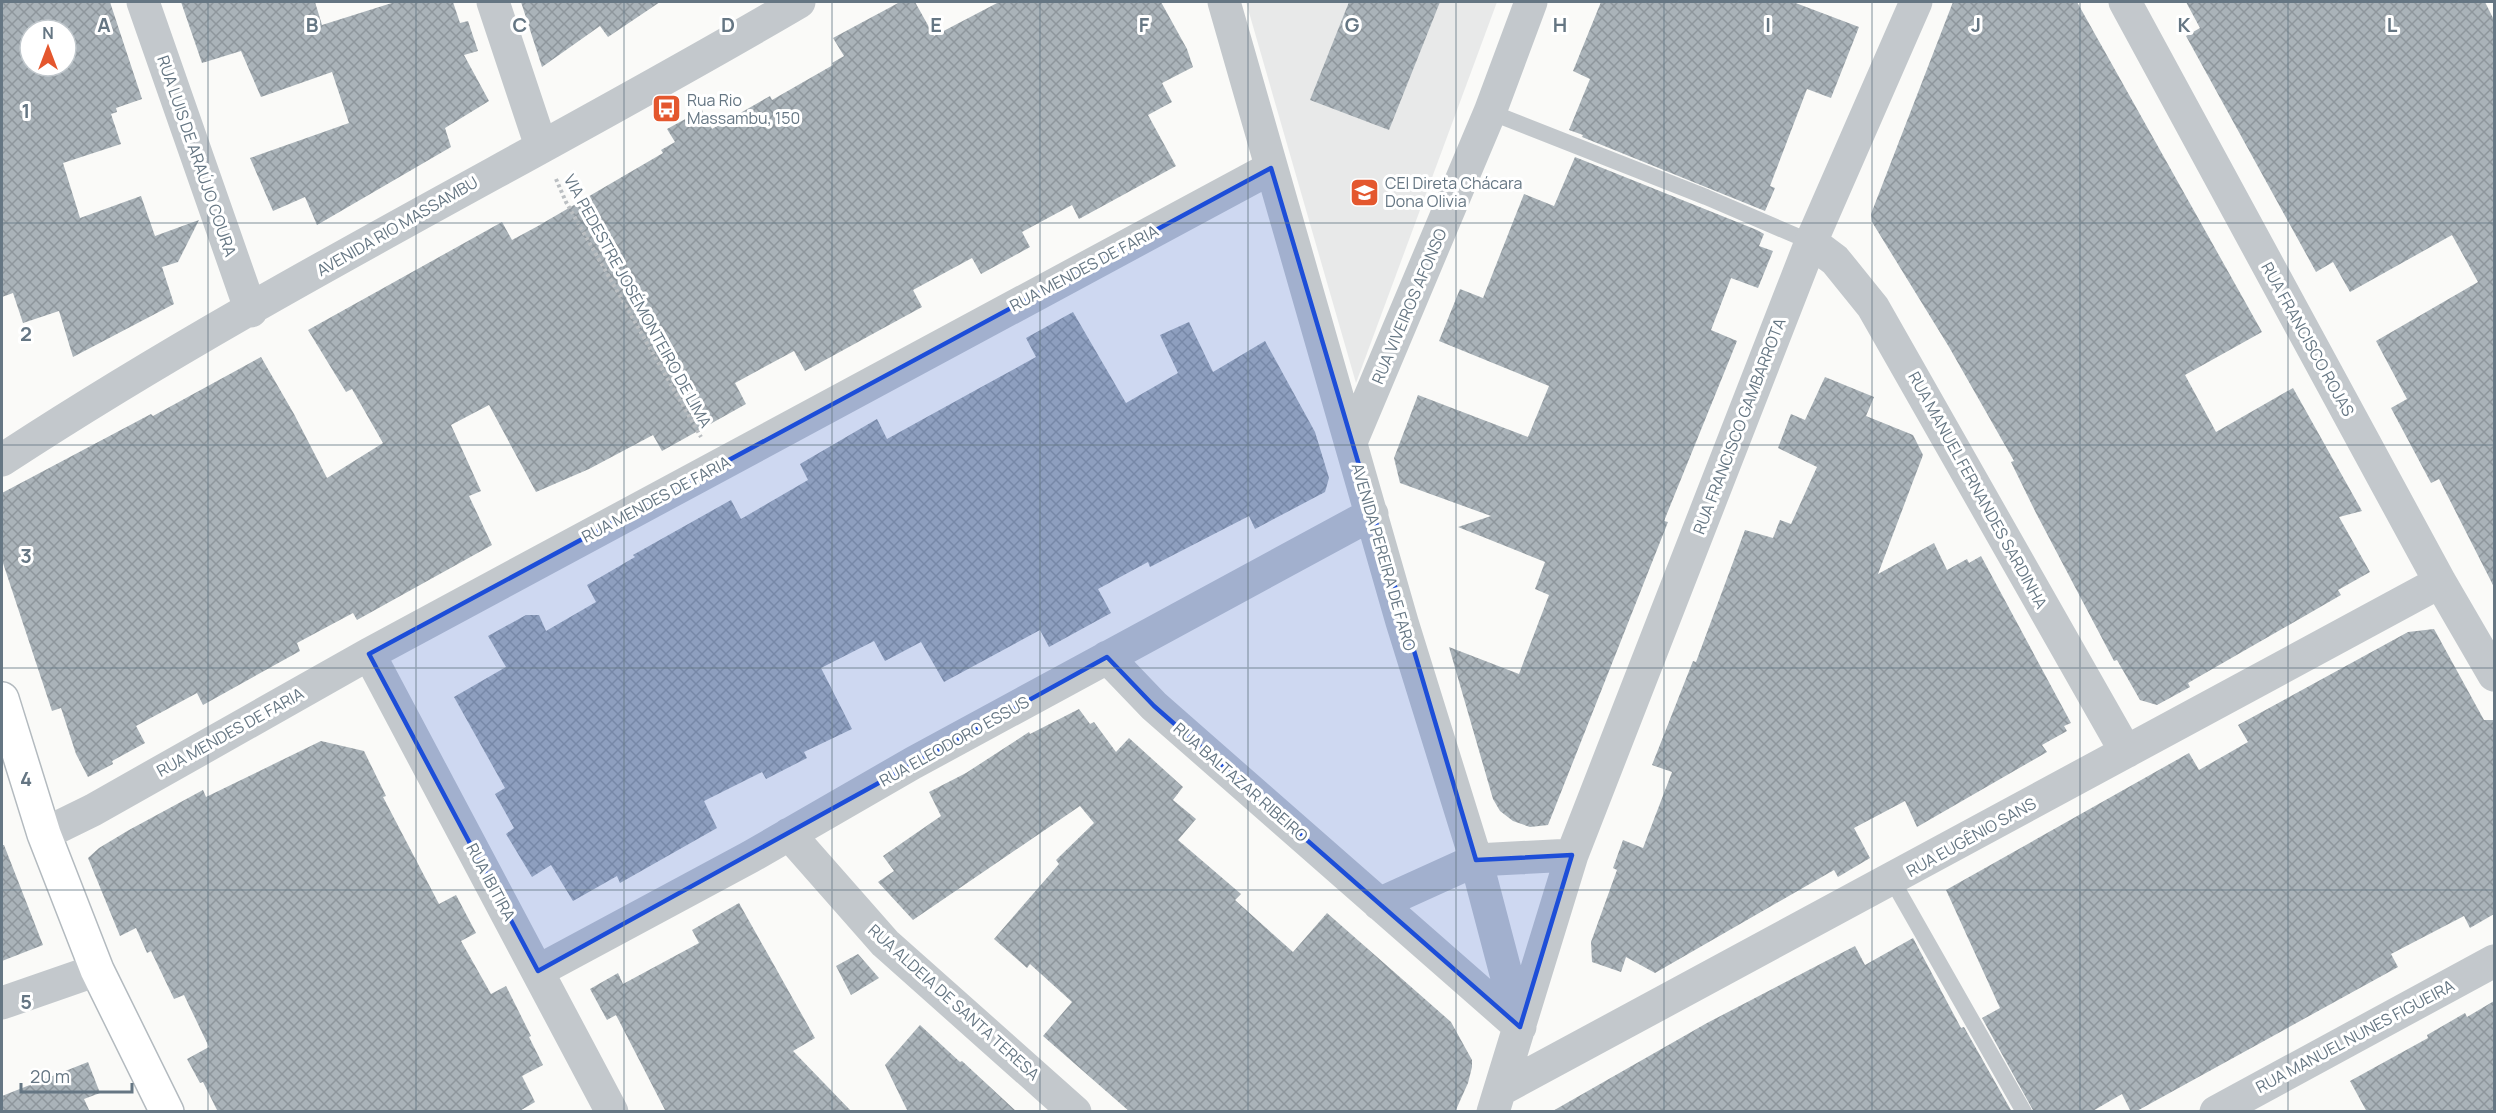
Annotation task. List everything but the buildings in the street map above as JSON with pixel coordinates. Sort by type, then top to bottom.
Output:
[{"type":"main road","points":[[2,699],[6,733],[97,970],[167,1112]]},
{"type":"street","name":"RUA LUIS DE ARAÚJO COURA","points":[[143,2],[251,310]]},
{"type":"street","points":[[493,2],[541,146]]},
{"type":"street","name":"AVENIDA RIO MASSAMBU","points":[[2,460],[92,401],[799,2]]},
{"type":"street","name":"AVENIDA PEREIRA DE FARO","points":[[1224,2],[1402,622],[1476,860],[1520,1027]]},
{"type":"street","name":"RUA VIVEIROS AFONSO","points":[[1351,442],[1490,112],[1531,2]]},
{"type":"street","name":"RUA FRANCISCO GAMBARROTA","points":[[1520,1027],[1572,855],[1811,242],[1916,2]]},
{"type":"street","name":"RUA FRANCISCO ROJAS","points":[[2125,2],[2440,582],[2494,675]]},
{"type":"street","name":"RUA MENDES DE FARIA","points":[[44,834],[93,810],[369,654],[1271,168]]},
{"type":"street","name":"RUA MANUEL FERNANDES SARDINHA","points":[[1811,242],[1835,261],[1873,307],[2126,752]]},
{"type":"street","name":"RUA ELEODORO ESSUS","points":[[538,971],[789,834],[913,763],[1372,514]]},
{"type":"street","name":"RUA EUGÊNIO SANS","points":[[1497,1100],[1892,880],[2440,582]]},
{"type":"street","name":"RUA IBITIRA","points":[[369,654],[612,1112]]},
{"type":"street","name":"RUA BALTAZAR RIBEIRO","points":[[1107,657],[1154,706],[1520,1027]]},
{"type":"street","name":"RUA ALDEIA DE SANTA TERESA","points":[[789,834],[885,943],[1075,1112]]},
{"type":"street","points":[[1379,903],[1476,860],[1572,855]]},
{"type":"street","name":"RUA MANUEL NUNES FIGUEIRA","points":[[2216,1112],[2494,961]]},
{"type":"street","points":[[2,1003],[97,970]]},
{"type":"street","points":[[1497,1100],[1520,1027]]},
{"type":"lane","points":[[1490,112],[1811,242]]},
{"type":"lane","points":[[1892,880],[2024,1112]]},
{"type":"path","name":"VIA PEDESTRE JOSÉMONTEIRO DE LIMA","points":[[541,146],[566,202],[718,466]]},
{"type":"highlighted area","points":[[1271,168],[1476,860],[1572,855],[1520,1027],[1154,706],[1107,657],[538,971],[369,654]]},
{"type":"shaded area","name":"CEI Direta Chácara Dona Olivia","points":[[1246,2],[1497,2],[1356,383]]},
{"type":"place","name":"Rua Rio Massambu, 150","points":[[666,109]]},
{"type":"place","name":"CEI Direta Chácara Dona Olivia","points":[[1364,192]]}]
